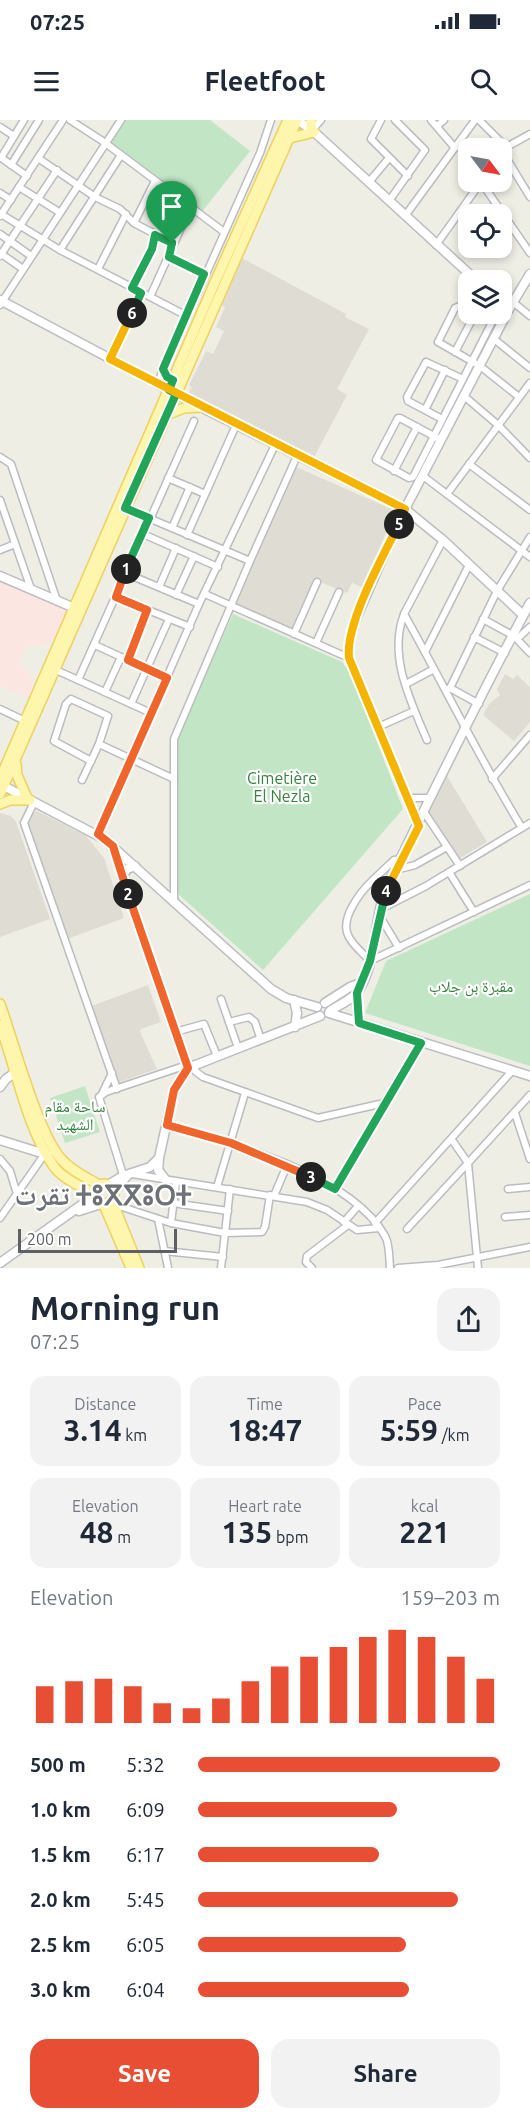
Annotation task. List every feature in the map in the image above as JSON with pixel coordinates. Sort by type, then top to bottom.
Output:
[{"type":"main road","points":[[1,786],[3,767],[166,416],[173,380],[288,120]]},
{"type":"main road","points":[[1,786],[16,762],[56,670],[78,609],[172,392],[297,120]]},
{"type":"main road","points":[[290,138],[312,128]]},
{"type":"main road","points":[[163,369],[167,377],[173,380]]},
{"type":"main road","points":[[166,416],[184,408],[201,407]]},
{"type":"main road","points":[[0,804],[10,800],[30,800],[17,775],[16,762]]},
{"type":"main road","points":[[0,1004],[46,1155],[59,1172],[104,1196],[131,1268]]},
{"type":"main road","points":[[0,1025],[58,1156],[104,1196],[139,1268]]},
{"type":"street","points":[[24,120],[1,158],[27,176]]},
{"type":"street","points":[[12,165],[39,120]]},
{"type":"street","points":[[63,120],[1,215],[41,240],[187,316]]},
{"type":"street","points":[[70,120],[104,142],[224,232]]},
{"type":"street","points":[[120,120],[1,302],[275,445],[405,509],[443,540],[497,591],[527,609],[516,637],[505,653],[429,798],[419,826],[388,885],[370,961],[357,993],[359,1023]]},
{"type":"street","points":[[157,384],[204,274],[260,153],[271,120]]},
{"type":"street","points":[[297,120],[312,128],[465,270]]},
{"type":"street","points":[[312,128],[320,120]]},
{"type":"street","points":[[381,120],[370,139],[408,176]]},
{"type":"street","points":[[389,201],[425,150],[395,120]]},
{"type":"street","points":[[431,120],[454,148]]},
{"type":"street","points":[[437,126],[444,120]]},
{"type":"street","points":[[405,216],[477,120],[493,138]]},
{"type":"street","points":[[0,127],[14,136]]},
{"type":"street","points":[[512,145],[530,134]]},
{"type":"street","points":[[60,250],[121,155]]},
{"type":"street","points":[[38,158],[95,197],[126,214],[134,223],[172,243]]},
{"type":"street","points":[[369,182],[389,158]]},
{"type":"street","points":[[512,166],[530,197]]},
{"type":"street","points":[[23,269],[0,255],[57,171]]},
{"type":"street","points":[[134,223],[155,181]]},
{"type":"street","points":[[19,187],[59,212]]},
{"type":"street","points":[[436,245],[474,192]]},
{"type":"street","points":[[488,192],[530,253]]},
{"type":"street","points":[[0,193],[11,200]]},
{"type":"street","points":[[150,297],[169,257],[172,243],[190,208]]},
{"type":"street","points":[[98,269],[126,214]]},
{"type":"street","points":[[0,234],[31,256]]},
{"type":"street","points":[[132,288],[152,249],[155,235]]},
{"type":"street","points":[[169,257],[204,274]]},
{"type":"street","points":[[512,304],[529,278]]},
{"type":"street","points":[[110,359],[141,293]]},
{"type":"street","points":[[512,306],[530,316]]},
{"type":"street","points":[[458,307],[455,308],[438,340],[439,344],[476,364],[519,397]]},
{"type":"street","points":[[455,352],[470,324]]},
{"type":"street","points":[[438,438],[398,418],[376,458],[377,462],[411,479],[438,438],[464,396],[490,324]]},
{"type":"street","points":[[419,826],[349,658],[349,641],[405,509],[423,476],[438,438],[442,419],[463,379],[494,339],[502,324]]},
{"type":"street","points":[[494,339],[530,368]]},
{"type":"street","points":[[442,419],[408,401],[407,397],[426,362],[463,379]]},
{"type":"street","points":[[425,410],[445,370]]},
{"type":"street","points":[[447,494],[519,397],[529,387]]},
{"type":"street","points":[[464,396],[498,425],[530,458]]},
{"type":"street","points":[[78,680],[194,421]]},
{"type":"street","points":[[187,535],[236,424]]},
{"type":"street","points":[[394,471],[417,427]]},
{"type":"street","points":[[98,834],[199,604],[275,445]]},
{"type":"street","points":[[174,902],[174,740],[297,456]]},
{"type":"street","points":[[0,457],[11,464],[57,601]]},
{"type":"street","points":[[469,464],[530,510]]},
{"type":"street","points":[[423,476],[530,557]]},
{"type":"street","points":[[168,478],[205,494]]},
{"type":"street","points":[[172,528],[190,487]]},
{"type":"street","points":[[0,500],[31,589]]},
{"type":"street","points":[[125,508],[250,561]]},
{"type":"street","points":[[143,534],[218,567]]},
{"type":"street","points":[[448,689],[497,591],[530,537]]},
{"type":"street","points":[[427,740],[414,711],[406,684],[397,648],[397,633],[404,614],[443,540]]},
{"type":"street","points":[[0,550],[15,544]]},
{"type":"street","points":[[159,587],[176,548]]},
{"type":"street","points":[[176,595],[194,556]]},
{"type":"street","points":[[425,651],[469,565]]},
{"type":"street","points":[[125,573],[199,604]]},
{"type":"street","points":[[0,576],[78,609]]},
{"type":"street","points":[[294,634],[317,582]]},
{"type":"street","points":[[316,643],[339,592]]},
{"type":"street","points":[[205,594],[349,658]]},
{"type":"street","points":[[116,597],[190,627]]},
{"type":"street","points":[[105,692],[124,659],[147,610]]},
{"type":"street","points":[[404,614],[448,689],[465,731],[522,828]]},
{"type":"street","points":[[131,704],[169,619]]},
{"type":"street","points":[[483,619],[516,637],[530,653]]},
{"type":"street","points":[[516,637],[530,627]]},
{"type":"street","points":[[474,636],[505,653]]},
{"type":"street","points":[[95,645],[167,678]]},
{"type":"street","points":[[406,684],[435,669]]},
{"type":"street","points":[[56,670],[151,713]]},
{"type":"street","points":[[448,689],[479,704]]},
{"type":"street","points":[[82,780],[91,761],[99,744],[108,716],[71,699],[66,704],[54,741],[91,761]]},
{"type":"street","points":[[0,709],[25,721]]},
{"type":"street","points":[[378,727],[414,711]]},
{"type":"street","points":[[492,779],[530,735]]},
{"type":"street","points":[[99,744],[174,779]]},
{"type":"street","points":[[1,786],[98,834],[264,983],[294,1000],[421,1043],[530,1076]]},
{"type":"street","points":[[408,798],[429,798]]},
{"type":"street","points":[[30,800],[24,823],[117,1089]]},
{"type":"street","points":[[424,812],[460,866]]},
{"type":"street","points":[[380,912],[530,823]]},
{"type":"street","points":[[113,846],[175,1032],[190,1066],[195,1071],[203,1077],[318,1118],[384,1104]]},
{"type":"street","points":[[396,870],[415,865],[447,846]]},
{"type":"street","points":[[370,961],[349,938],[346,928],[358,898],[373,880],[394,861],[402,859]]},
{"type":"street","points":[[122,877],[127,869],[135,866]]},
{"type":"street","points":[[449,872],[474,912]]},
{"type":"street","points":[[373,880],[388,885]]},
{"type":"street","points":[[370,961],[530,885]]},
{"type":"street","points":[[380,912],[399,948]]},
{"type":"street","points":[[324,1010],[350,987],[361,983]]},
{"type":"street","points":[[102,1094],[190,1066],[295,1027],[357,993]]},
{"type":"street","points":[[221,999],[238,1048]]},
{"type":"street","points":[[294,1000],[297,1013],[295,1027]]},
{"type":"street","points":[[229,1022],[249,1017],[255,1022],[261,1040]]},
{"type":"street","points":[[175,1032],[204,1024],[217,1056]]},
{"type":"street","points":[[335,1189],[421,1043]]},
{"type":"street","points":[[165,1179],[158,1170],[159,1158],[174,1090],[190,1066]]},
{"type":"street","points":[[2,1080],[19,1070]]},
{"type":"street","points":[[127,1176],[217,1186],[315,1204],[361,1231],[377,1226],[512,1071]]},
{"type":"street","points":[[112,1073],[99,1100],[127,1176]]},
{"type":"street","points":[[217,1186],[245,1093]]},
{"type":"street","points":[[406,1229],[530,1095]]},
{"type":"street","points":[[515,1113],[527,1137],[530,1159]]},
{"type":"street","points":[[167,1125],[231,1143],[287,1165],[335,1189],[358,1206],[377,1226],[387,1241],[390,1268]]},
{"type":"street","points":[[0,1140],[46,1155],[0,1218]]},
{"type":"street","points":[[452,1140],[468,1162],[477,1268]]},
{"type":"street","points":[[10,1268],[2,1261],[76,1211],[104,1196],[127,1176],[150,1167],[159,1158]]},
{"type":"street","points":[[0,1159],[10,1171],[17,1194]]},
{"type":"street","points":[[104,1196],[158,1220],[171,1223],[225,1233],[262,1232],[272,1195],[287,1165]]},
{"type":"street","points":[[171,1223],[176,1182]]},
{"type":"street","points":[[508,1189],[530,1187]]},
{"type":"street","points":[[221,1268],[230,1189]]},
{"type":"street","points":[[173,1203],[228,1211]]},
{"type":"street","points":[[312,1268],[306,1262],[307,1256],[346,1223],[358,1206]]},
{"type":"street","points":[[505,1217],[530,1215]]},
{"type":"street","points":[[158,1220],[168,1268]]},
{"type":"street","points":[[398,1268],[438,1265],[530,1247]]},
{"type":"street","points":[[164,1251],[223,1257]]},
{"type":"shaded area","points":[[240,257],[346,314],[345,317],[369,329],[337,389],[347,395],[313,459],[188,394],[192,387],[189,385],[206,351],[213,354],[224,331],[216,327],[225,307],[219,304]]},
{"type":"shaded area","points":[[294,466],[396,511],[362,587],[352,583],[347,593],[315,580],[292,630],[233,604]]},
{"type":"shaded area","points":[[0,581],[67,609],[55,639],[42,646],[27,645],[19,663],[29,672],[33,680],[29,698],[0,686]]},
{"type":"shaded area","points":[[505,674],[513,679],[517,675],[530,687],[530,722],[514,741],[483,715],[489,704],[500,695],[497,689]]},
{"type":"shaded area","points":[[447,776],[487,842],[457,860],[428,813]]},
{"type":"shaded area","points":[[37,811],[86,836],[104,858],[124,918],[67,939],[24,820]]},
{"type":"shaded area","points":[[0,813],[11,816],[16,822],[50,919],[0,937]]},
{"type":"shaded area","points":[[148,985],[161,1022],[141,1029],[140,1032],[157,1069],[117,1083],[89,1007]]},
{"type":"green space","points":[[123,120],[210,120],[250,151],[201,213],[107,140]]},
{"type":"green space","name":"Cimetière El Nezla","points":[[233,614],[342,662],[350,672],[403,809],[263,970],[177,893],[176,741]]},
{"type":"green space","name":"مقبرة بن جلاب","points":[[530,894],[530,1066],[365,1013],[386,961]]},
{"type":"green space","name":"ساحة مقام الشهيد","points":[[85,1086],[100,1132],[65,1143],[50,1098]]},
{"type":"district","name":"تقرت ⵜⵓⴳⴳⵓⵔⵜ","points":[[103,1195]]},
{"type":"route","points":[[172,243],[155,235],[152,249],[132,288],[141,293],[110,359],[176,394],[327,472],[405,509],[378,567],[353,628],[348,648],[349,658],[419,826],[383,897],[370,961],[361,988],[357,993],[356,1009],[359,1023],[421,1043],[335,1189],[255,1152],[167,1125],[176,1084],[188,1068],[113,846],[98,834],[167,678],[128,660],[147,610],[116,597],[149,518],[125,508],[176,394],[169,390],[173,380],[167,377],[163,369],[204,274],[169,257],[168,252],[172,243]]}]
